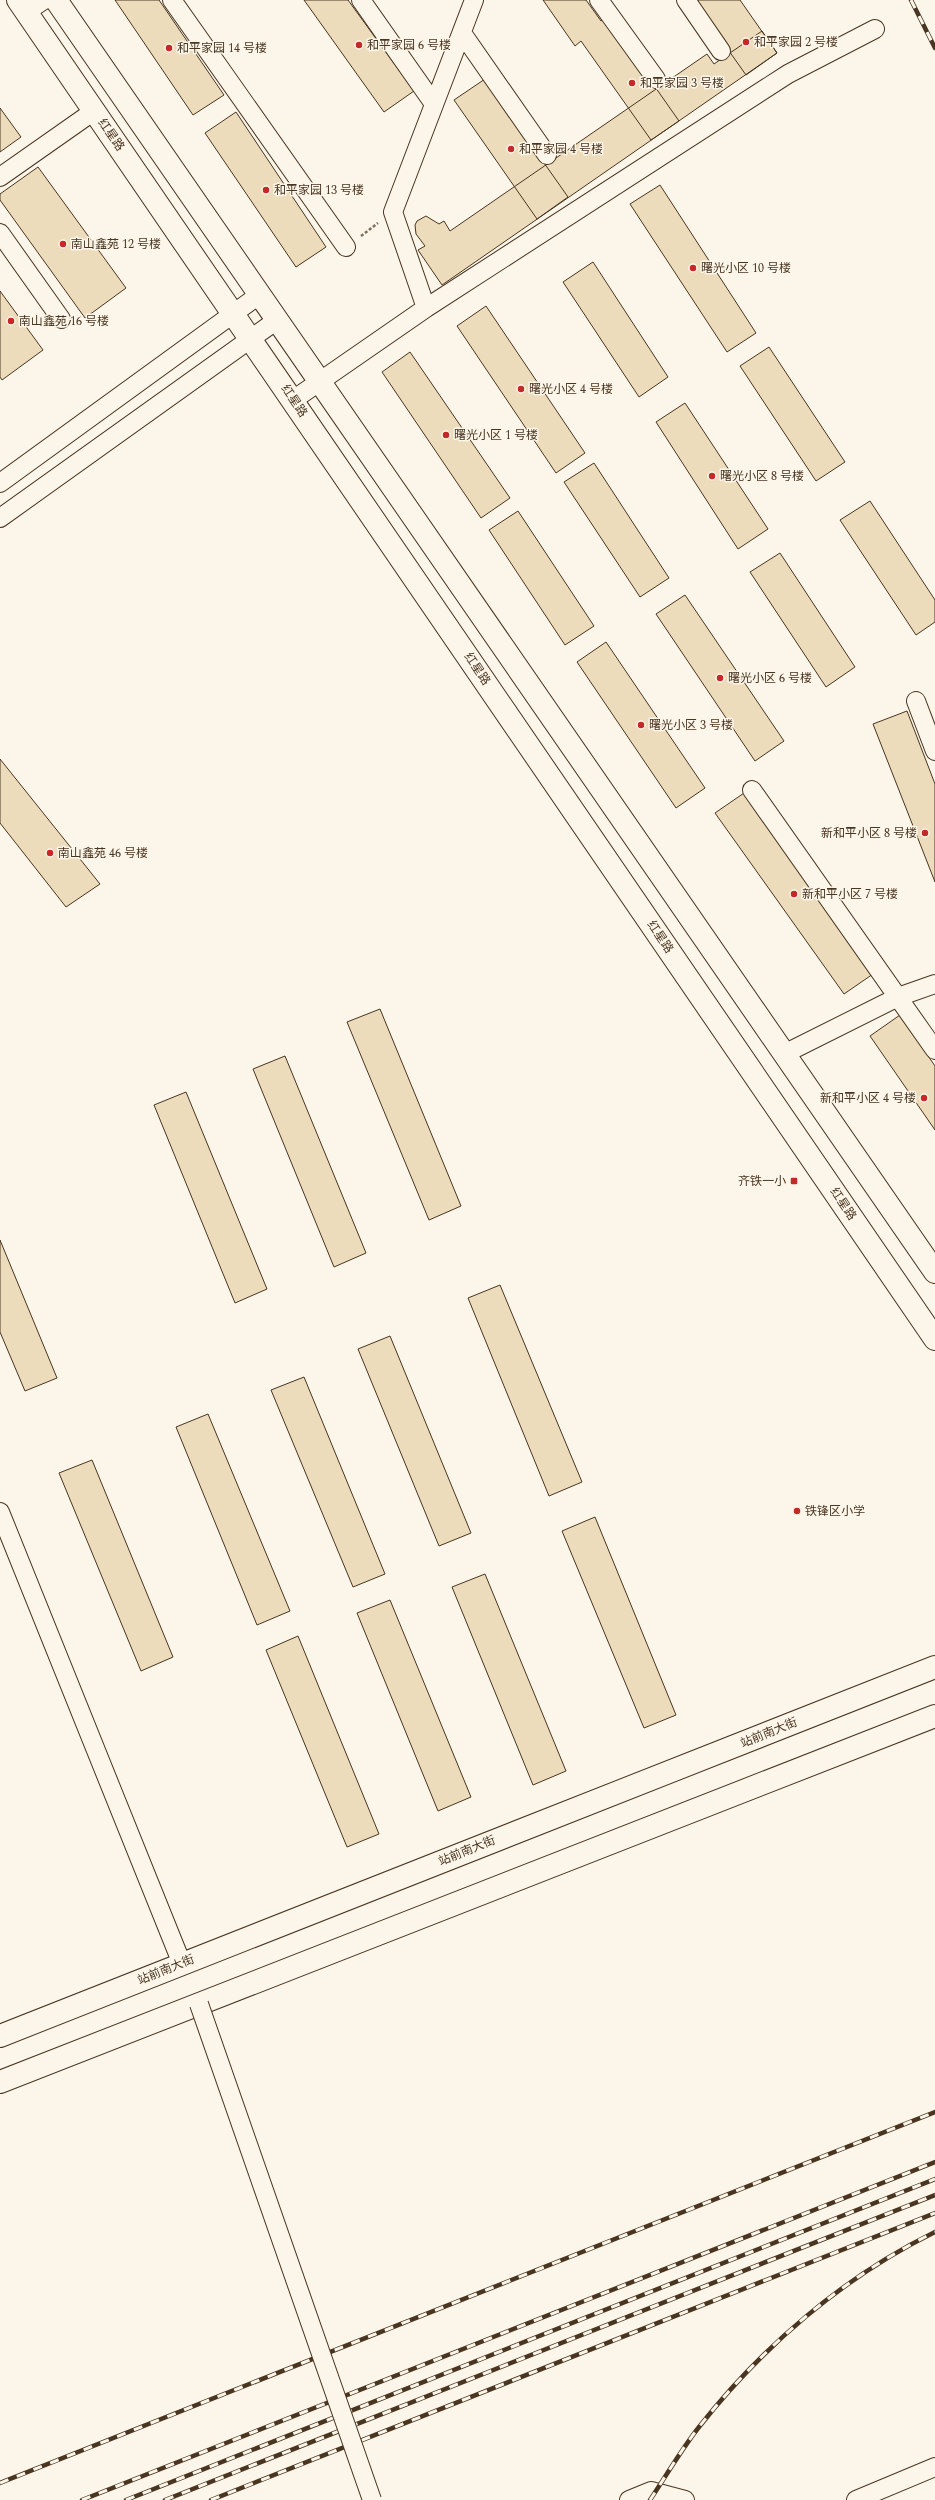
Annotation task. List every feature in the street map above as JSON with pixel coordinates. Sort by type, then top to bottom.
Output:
[{"type":"main road","points":[[56,0],[935,1272]]},
{"type":"main road","name":"红星路","points":[[29,4],[94,111],[251,338],[935,1339]]},
{"type":"main road","name":"站前南大街","points":[[0,2036],[935,1667]]},
{"type":"main road","points":[[0,2082],[935,1716]]},
{"type":"street","points":[[172,0],[346,247]]},
{"type":"street","points":[[361,0],[434,104]]},
{"type":"street","points":[[426,308],[393,212],[474,0]]},
{"type":"street","points":[[599,0],[656,79]]},
{"type":"street","points":[[686,0],[721,51]]},
{"type":"street","points":[[293,400],[426,308],[788,74],[875,29]]},
{"type":"street","points":[[462,32],[547,155]]},
{"type":"street","points":[[0,177],[94,111]]},
{"type":"street","points":[[0,233],[61,319]]},
{"type":"street","points":[[0,483],[259,295]]},
{"type":"street","points":[[0,518],[276,320]]},
{"type":"street","points":[[916,701],[935,751]]},
{"type":"street","points":[[752,790],[935,1050]]},
{"type":"street","points":[[784,1054],[898,997],[935,984]]},
{"type":"street","points":[[0,1512],[182,1964]]},
{"type":"street","points":[[199,2004],[372,2500]]},
{"type":"street","points":[[856,2500],[935,2467]]},
{"type":"street","points":[[629,2500],[651,2491],[685,2500]]},
{"type":"path","points":[[346,247],[393,212]]},
{"type":"building","name":"和平家园 14 号楼","points":[[115,0],[159,0],[224,95],[193,115]]},
{"type":"building","name":"和平家园 6 号楼","points":[[304,0],[348,0],[414,91],[384,112]]},
{"type":"building","name":"和平家园 3 号楼","points":[[543,0],[586,0],[601,21],[606,17],[679,121],[651,140],[581,41],[575,46]]},
{"type":"building","name":"和平家园 2 号楼","points":[[693,0],[740,0],[777,53],[746,75]]},
{"type":"building","points":[[762,31],[777,53],[442,285],[418,250],[425,246],[416,234],[415,225],[417,221],[426,216],[439,224],[444,221],[450,231],[707,54],[714,64]]},
{"type":"building","name":"和平家园 4 号楼","points":[[485,79],[568,197],[537,219],[454,100]]},
{"type":"building","points":[[0,108],[21,137],[0,152]]},
{"type":"building","name":"和平家园 13 号楼","points":[[236,112],[326,247],[296,267],[205,133]]},
{"type":"building","name":"南山鑫苑 12 号楼","points":[[38,167],[126,288],[85,318],[0,200],[0,194]]},
{"type":"building","name":"曙光小区 10 号楼","points":[[660,185],[756,333],[727,352],[630,204]]},
{"type":"building","points":[[593,262],[668,377],[639,397],[563,282]]},
{"type":"building","name":"南山鑫苑 16 号楼","points":[[0,291],[43,350],[2,380],[0,377]]},
{"type":"building","name":"曙光小区 4 号楼","points":[[486,306],[585,453],[556,473],[457,326]]},
{"type":"building","points":[[769,347],[845,462],[816,481],[740,366]]},
{"type":"building","name":"曙光小区 1 号楼","points":[[410,352],[510,498],[481,518],[382,372]]},
{"type":"building","name":"曙光小区 8 号楼","points":[[685,403],[768,529],[738,549],[656,422]]},
{"type":"building","points":[[594,463],[669,578],[640,597],[564,482]]},
{"type":"building","points":[[870,501],[935,600],[935,622],[916,635],[840,520]]},
{"type":"building","points":[[518,511],[594,626],[565,645],[489,530]]},
{"type":"building","points":[[780,553],[855,667],[826,687],[750,572]]},
{"type":"building","name":"曙光小区 6 号楼","points":[[685,595],[784,741],[755,761],[656,614]]},
{"type":"building","name":"曙光小区 3 号楼","points":[[606,642],[705,788],[676,808],[577,662]]},
{"type":"building","name":"新和平小区 8 号楼","points":[[907,711],[935,784],[935,882],[873,724]]},
{"type":"building","name":"南山鑫苑 46 号楼","points":[[0,759],[100,884],[66,907],[0,823]]},
{"type":"building","name":"新和平小区 7 号楼","points":[[744,793],[873,974],[844,994],[715,813]]},
{"type":"building","points":[[380,1009],[461,1206],[429,1220],[347,1022]]},
{"type":"building","name":"新和平小区 4 号楼","points":[[900,1015],[935,1066],[935,1130],[870,1036]]},
{"type":"building","points":[[285,1056],[366,1253],[334,1267],[253,1069]]},
{"type":"building","points":[[186,1092],[267,1289],[235,1303],[154,1105]]},
{"type":"building","points":[[0,1240],[57,1378],[25,1391],[0,1332]]},
{"type":"building","points":[[500,1285],[582,1482],[549,1496],[468,1298]]},
{"type":"building","points":[[390,1336],[471,1533],[439,1546],[358,1349]]},
{"type":"building","points":[[304,1377],[385,1574],[353,1587],[271,1390]]},
{"type":"building","points":[[208,1414],[290,1611],[257,1625],[176,1427]]},
{"type":"building","points":[[92,1460],[173,1657],[141,1671],[59,1473]]},
{"type":"building","points":[[595,1517],[676,1715],[644,1728],[562,1531]]},
{"type":"building","points":[[485,1574],[566,1771],[533,1785],[452,1587]]},
{"type":"building","points":[[390,1600],[471,1797],[438,1811],[357,1613]]},
{"type":"building","points":[[298,1636],[379,1834],[347,1847],[266,1650]]},
{"type":"railway","points":[[911,0],[935,48]]},
{"type":"railway","points":[[0,2483],[935,2112]]},
{"type":"railway","points":[[82,2500],[935,2162]]},
{"type":"railway","points":[[126,2500],[935,2179]]},
{"type":"railway","points":[[165,2500],[935,2195]]},
{"type":"railway","points":[[211,2500],[935,2213]]},
{"type":"railway","points":[[650,2500],[699,2427],[723,2397],[777,2342],[806,2316],[868,2270],[935,2232]]},
{"type":"place","name":"和平家园 2 号楼","points":[[746,42]]},
{"type":"place","name":"和平家园 6 号楼","points":[[359,45]]},
{"type":"place","name":"和平家园 14 号楼","points":[[169,48]]},
{"type":"place","name":"和平家园 3 号楼","points":[[632,83]]},
{"type":"place","name":"和平家园 4 号楼","points":[[511,149]]},
{"type":"place","name":"和平家园 13 号楼","points":[[266,190]]},
{"type":"place","name":"南山鑫苑 12 号楼","points":[[63,244]]},
{"type":"place","name":"曙光小区 10 号楼","points":[[693,268]]},
{"type":"place","name":"南山鑫苑 16 号楼","points":[[11,321]]},
{"type":"place","name":"曙光小区 4 号楼","points":[[521,389]]},
{"type":"place","name":"曙光小区 1 号楼","points":[[446,435]]},
{"type":"place","name":"曙光小区 8 号楼","points":[[712,476]]},
{"type":"place","name":"曙光小区 6 号楼","points":[[720,678]]},
{"type":"place","name":"曙光小区 3 号楼","points":[[641,725]]},
{"type":"place","name":"新和平小区 8 号楼","points":[[925,833]]},
{"type":"place","name":"南山鑫苑 46 号楼","points":[[50,853]]},
{"type":"place","name":"新和平小区 7 号楼","points":[[794,894]]},
{"type":"place","name":"新和平小区 4 号楼","points":[[924,1098]]},
{"type":"place","name":"齐铁一小","points":[[794,1181]]},
{"type":"place","name":"铁锋区小学","points":[[797,1511]]}]
